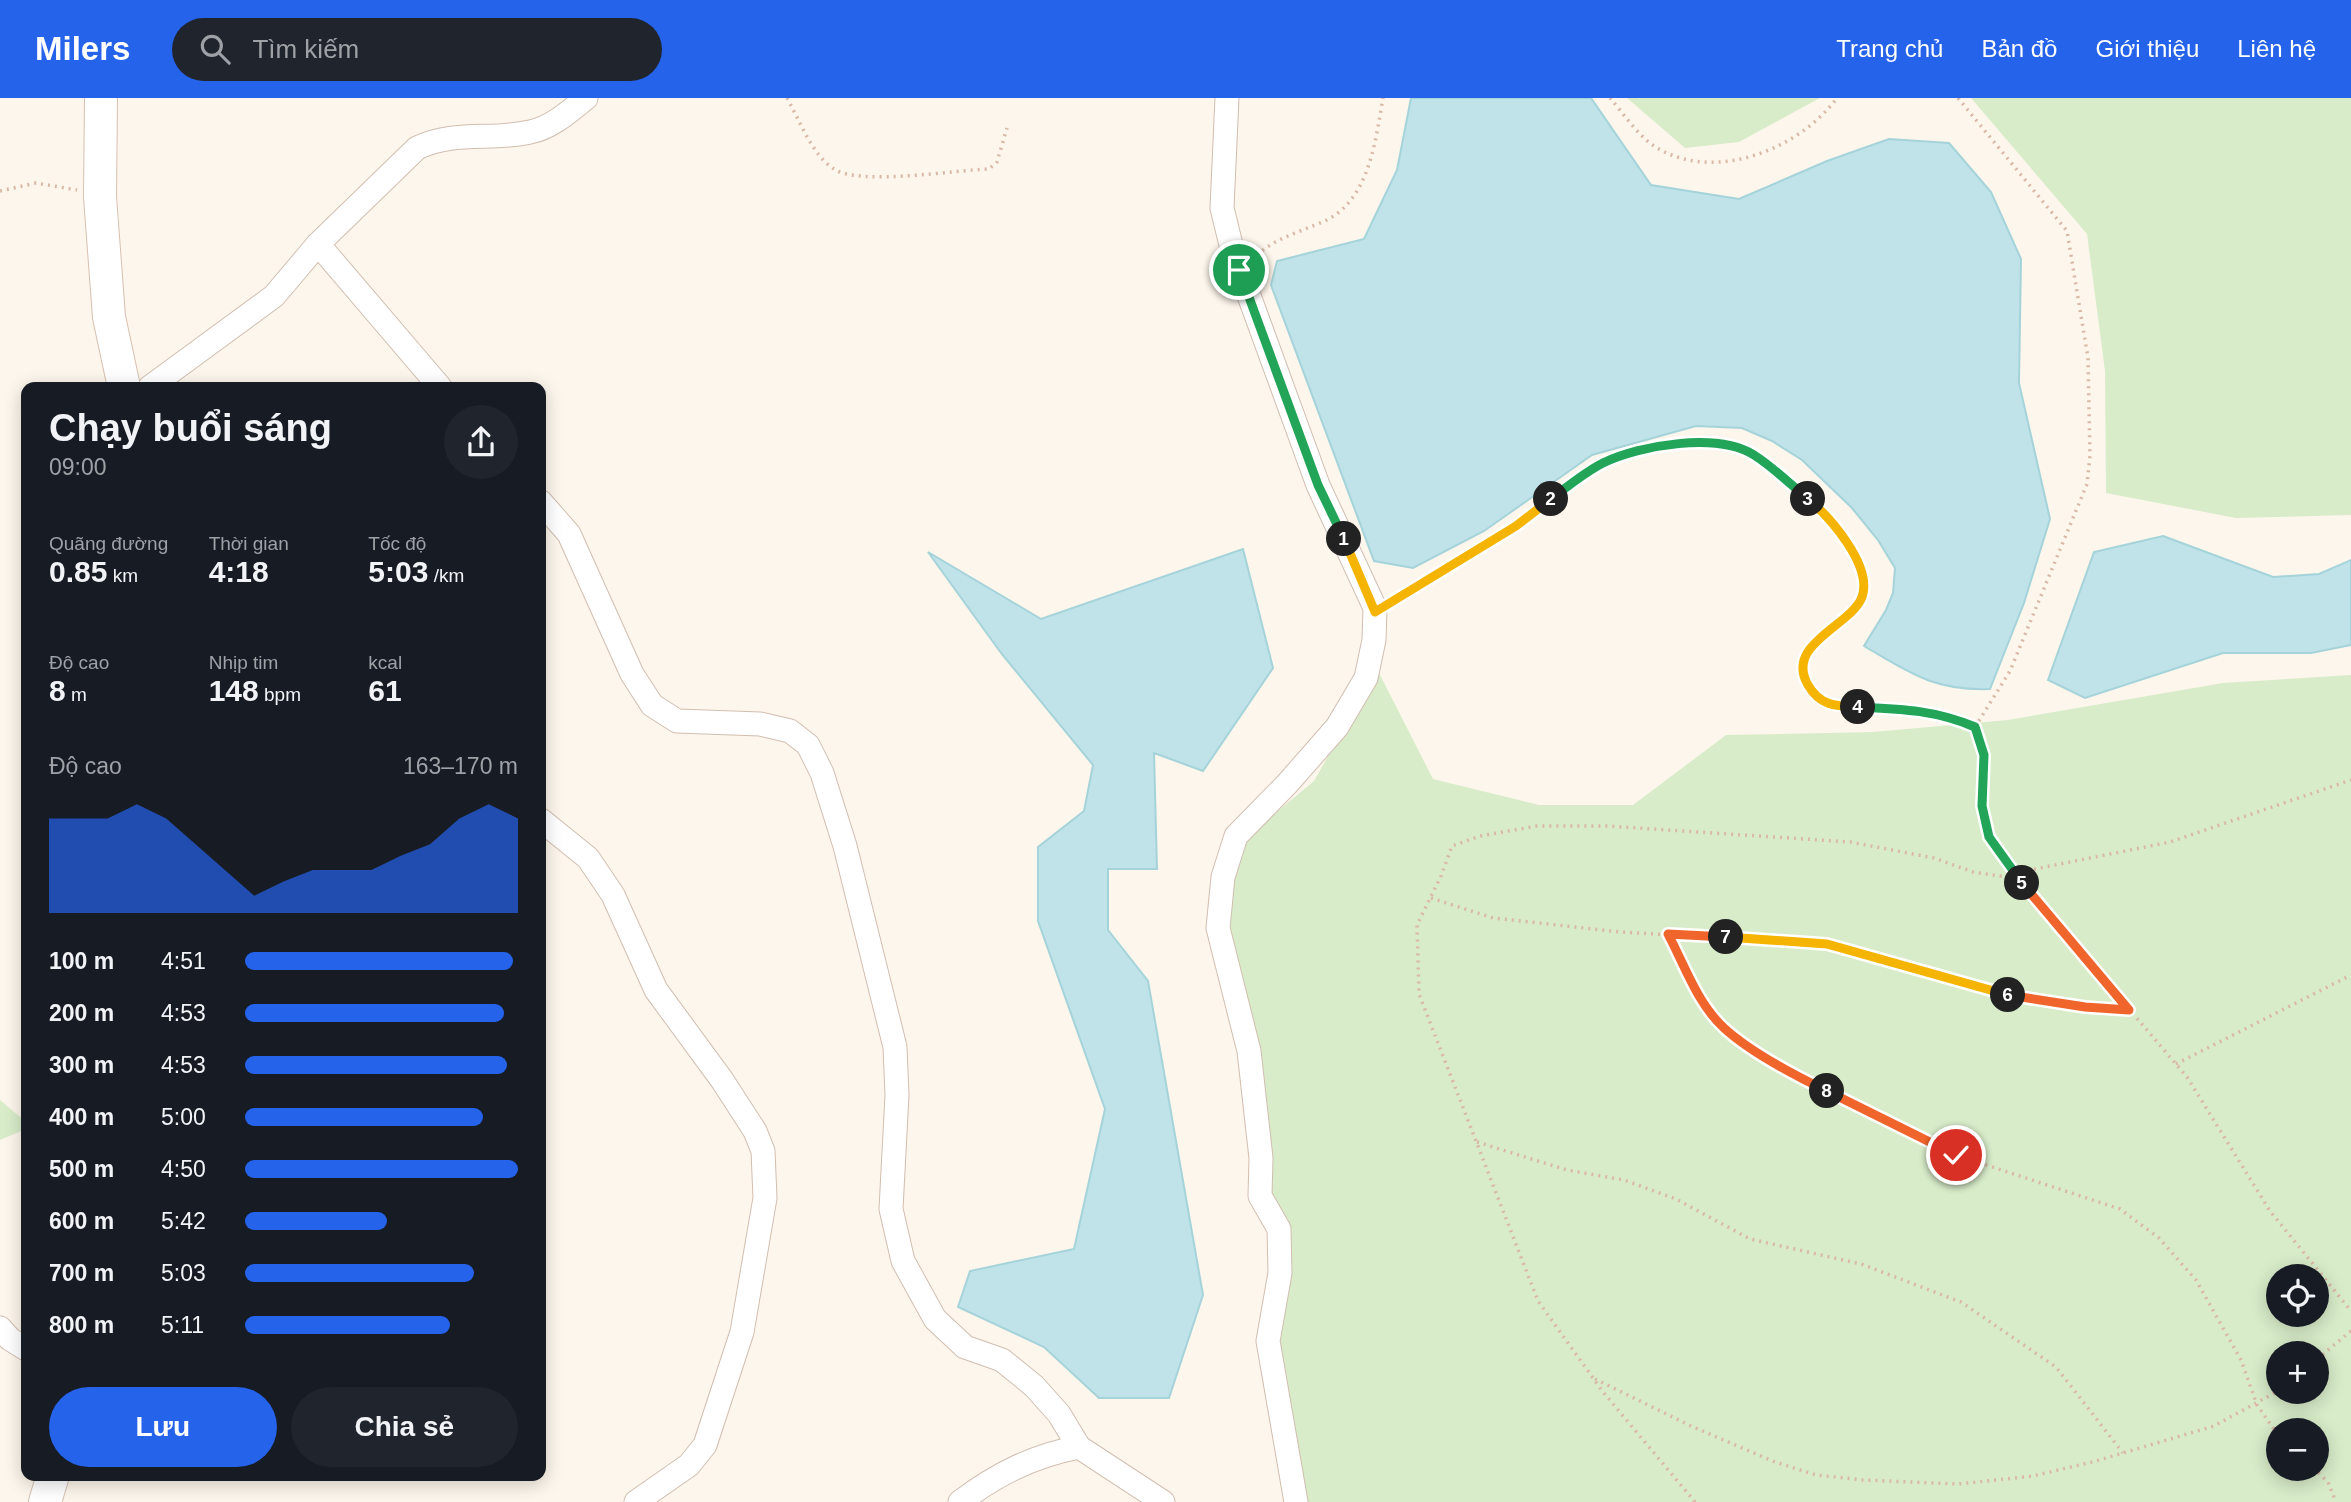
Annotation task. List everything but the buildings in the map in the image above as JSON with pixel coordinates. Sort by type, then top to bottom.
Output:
[{"type":"street","points":[[101,98],[100,197],[109,317],[123,382]]},
{"type":"street","points":[[157,382],[274,296],[318,244],[417,148],[436,138],[531,132],[553,123],[586,98]]},
{"type":"street","points":[[1227,98],[1222,208],[1239,270],[1318,485],[1355,561],[1375,612],[1374,640],[1366,678],[1337,727],[1236,836],[1223,877],[1218,928],[1249,1051],[1261,1158],[1260,1196],[1279,1230],[1280,1273],[1268,1341],[1296,1502]]},
{"type":"street","points":[[318,244],[436,382]]},
{"type":"street","points":[[546,508],[569,534],[632,674],[652,705],[677,721],[760,724],[790,731],[808,745],[822,773],[845,846],[895,1047],[897,1095],[891,1209],[903,1261],[935,1319],[965,1348],[1002,1360],[1034,1385],[1059,1414],[1079,1447],[1163,1502]]},
{"type":"street","points":[[546,824],[588,858],[613,895],[656,990],[722,1080],[755,1131],[763,1151],[765,1198],[742,1332],[705,1445],[689,1465],[636,1502]]},
{"type":"street","points":[[0,1328],[21,1346]]},
{"type":"street","points":[[961,1502],[989,1480],[1019,1465],[1048,1453],[1079,1447]]},
{"type":"street","points":[[45,1502],[51,1481]]},
{"type":"path","points":[[787,98],[818,153],[835,170],[859,176],[911,177],[989,169],[997,162],[1007,128]]},
{"type":"path","points":[[1239,270],[1272,244],[1291,233],[1323,222],[1350,202],[1363,182],[1374,146],[1383,98]]},
{"type":"path","points":[[1610,98],[1656,148],[1686,161],[1723,163],[1768,150],[1804,130],[1837,98]]},
{"type":"path","points":[[1958,98],[2067,231],[2088,358],[2090,456],[2087,484],[2010,671],[1975,727]]},
{"type":"path","points":[[0,191],[36,183],[100,197]]},
{"type":"path","points":[[1375,612],[1516,526],[1602,463],[1640,450],[1674,443],[1718,444],[1752,453],[1812,502],[1850,544],[1863,575],[1862,597],[1847,616],[1824,633],[1810,649],[1804,666],[1805,680],[1814,696],[1831,706],[1907,709],[1946,715],[1975,727],[1984,755],[1982,806],[1989,837],[2014,874],[2187,1077],[2270,1211],[2351,1311]]},
{"type":"path","points":[[1695,1502],[1593,1378],[1538,1301],[1419,994],[1417,925],[1452,846],[1480,836],[1537,826],[1607,826],[1850,842],[1934,858],[1973,872],[2000,876],[2170,842],[2351,780]]},
{"type":"path","points":[[1431,898],[1493,918],[1668,934],[1827,944],[2002,994],[2085,1007],[2129,1010]]},
{"type":"path","points":[[1668,934],[1690,982],[1724,1028],[1789,1072],[1956,1155],[2120,1209],[2160,1238],[2196,1280],[2241,1360],[2257,1405],[2266,1418]]},
{"type":"path","points":[[2176,1065],[2351,975]]},
{"type":"path","points":[[1476,1142],[1567,1170],[1624,1180],[1676,1199],[1750,1239],[1861,1264],[1961,1302],[2056,1367],[2123,1453]]},
{"type":"path","points":[[2329,1349],[2351,1331]]},
{"type":"path","points":[[1593,1378],[1691,1426],[1775,1462],[1816,1475],[1958,1484],[2033,1476],[2123,1453],[2214,1426],[2266,1399]]},
{"type":"path","points":[[2328,1481],[2336,1502]]},
{"type":"green space","points":[[1627,98],[1820,98],[1739,142],[1685,148]]},
{"type":"green space","points":[[1971,98],[2351,98],[2351,515],[2236,518],[2106,493],[2105,371],[2087,234]]},
{"type":"green space","points":[[1377,669],[1433,779],[1539,805],[1633,805],[1726,735],[1873,732],[2008,720],[2223,683],[2351,675],[2351,1502],[1290,1502],[1272,1267],[1221,858],[1314,781]]},
{"type":"green space","points":[[0,1100],[21,1118],[21,1131],[0,1140]]},
{"type":"water","points":[[1411,98],[1591,98],[1651,185],[1739,199],[1827,161],[1889,139],[1949,143],[1991,192],[2021,259],[2019,383],[2050,519],[2024,603],[1990,689],[1953,687],[1923,678],[1864,646],[1893,593],[1895,568],[1878,540],[1852,508],[1802,460],[1772,441],[1742,428],[1696,426],[1592,455],[1484,531],[1413,568],[1374,561],[1271,285],[1277,261],[1364,239],[1397,170]]},
{"type":"water","points":[[2163,536],[2273,577],[2319,574],[2351,560],[2351,645],[2311,653],[2223,653],[2085,698],[2048,680],[2094,552]]},
{"type":"water","points":[[1243,549],[1273,668],[1203,771],[1154,753],[1157,869],[1108,869],[1108,930],[1148,981],[1203,1295],[1169,1398],[1099,1398],[1044,1347],[958,1307],[970,1271],[1074,1249],[1105,1109],[1038,921],[1038,847],[1084,811],[1093,765],[1001,653],[928,552],[1041,619]]},
{"type":"route","points":[[1239,270],[1318,485],[1355,561],[1375,612],[1516,526],[1602,463],[1640,450],[1674,443],[1718,444],[1752,453],[1812,502],[1850,544],[1863,575],[1862,597],[1847,616],[1824,633],[1810,649],[1804,666],[1805,680],[1814,696],[1831,706],[1907,709],[1946,715],[1975,727],[1984,755],[1982,806],[1989,837],[2014,874],[2129,1010],[2085,1007],[2002,994],[1827,944],[1752,937],[1668,934],[1690,982],[1724,1028],[1789,1072],[1956,1155]]}]
